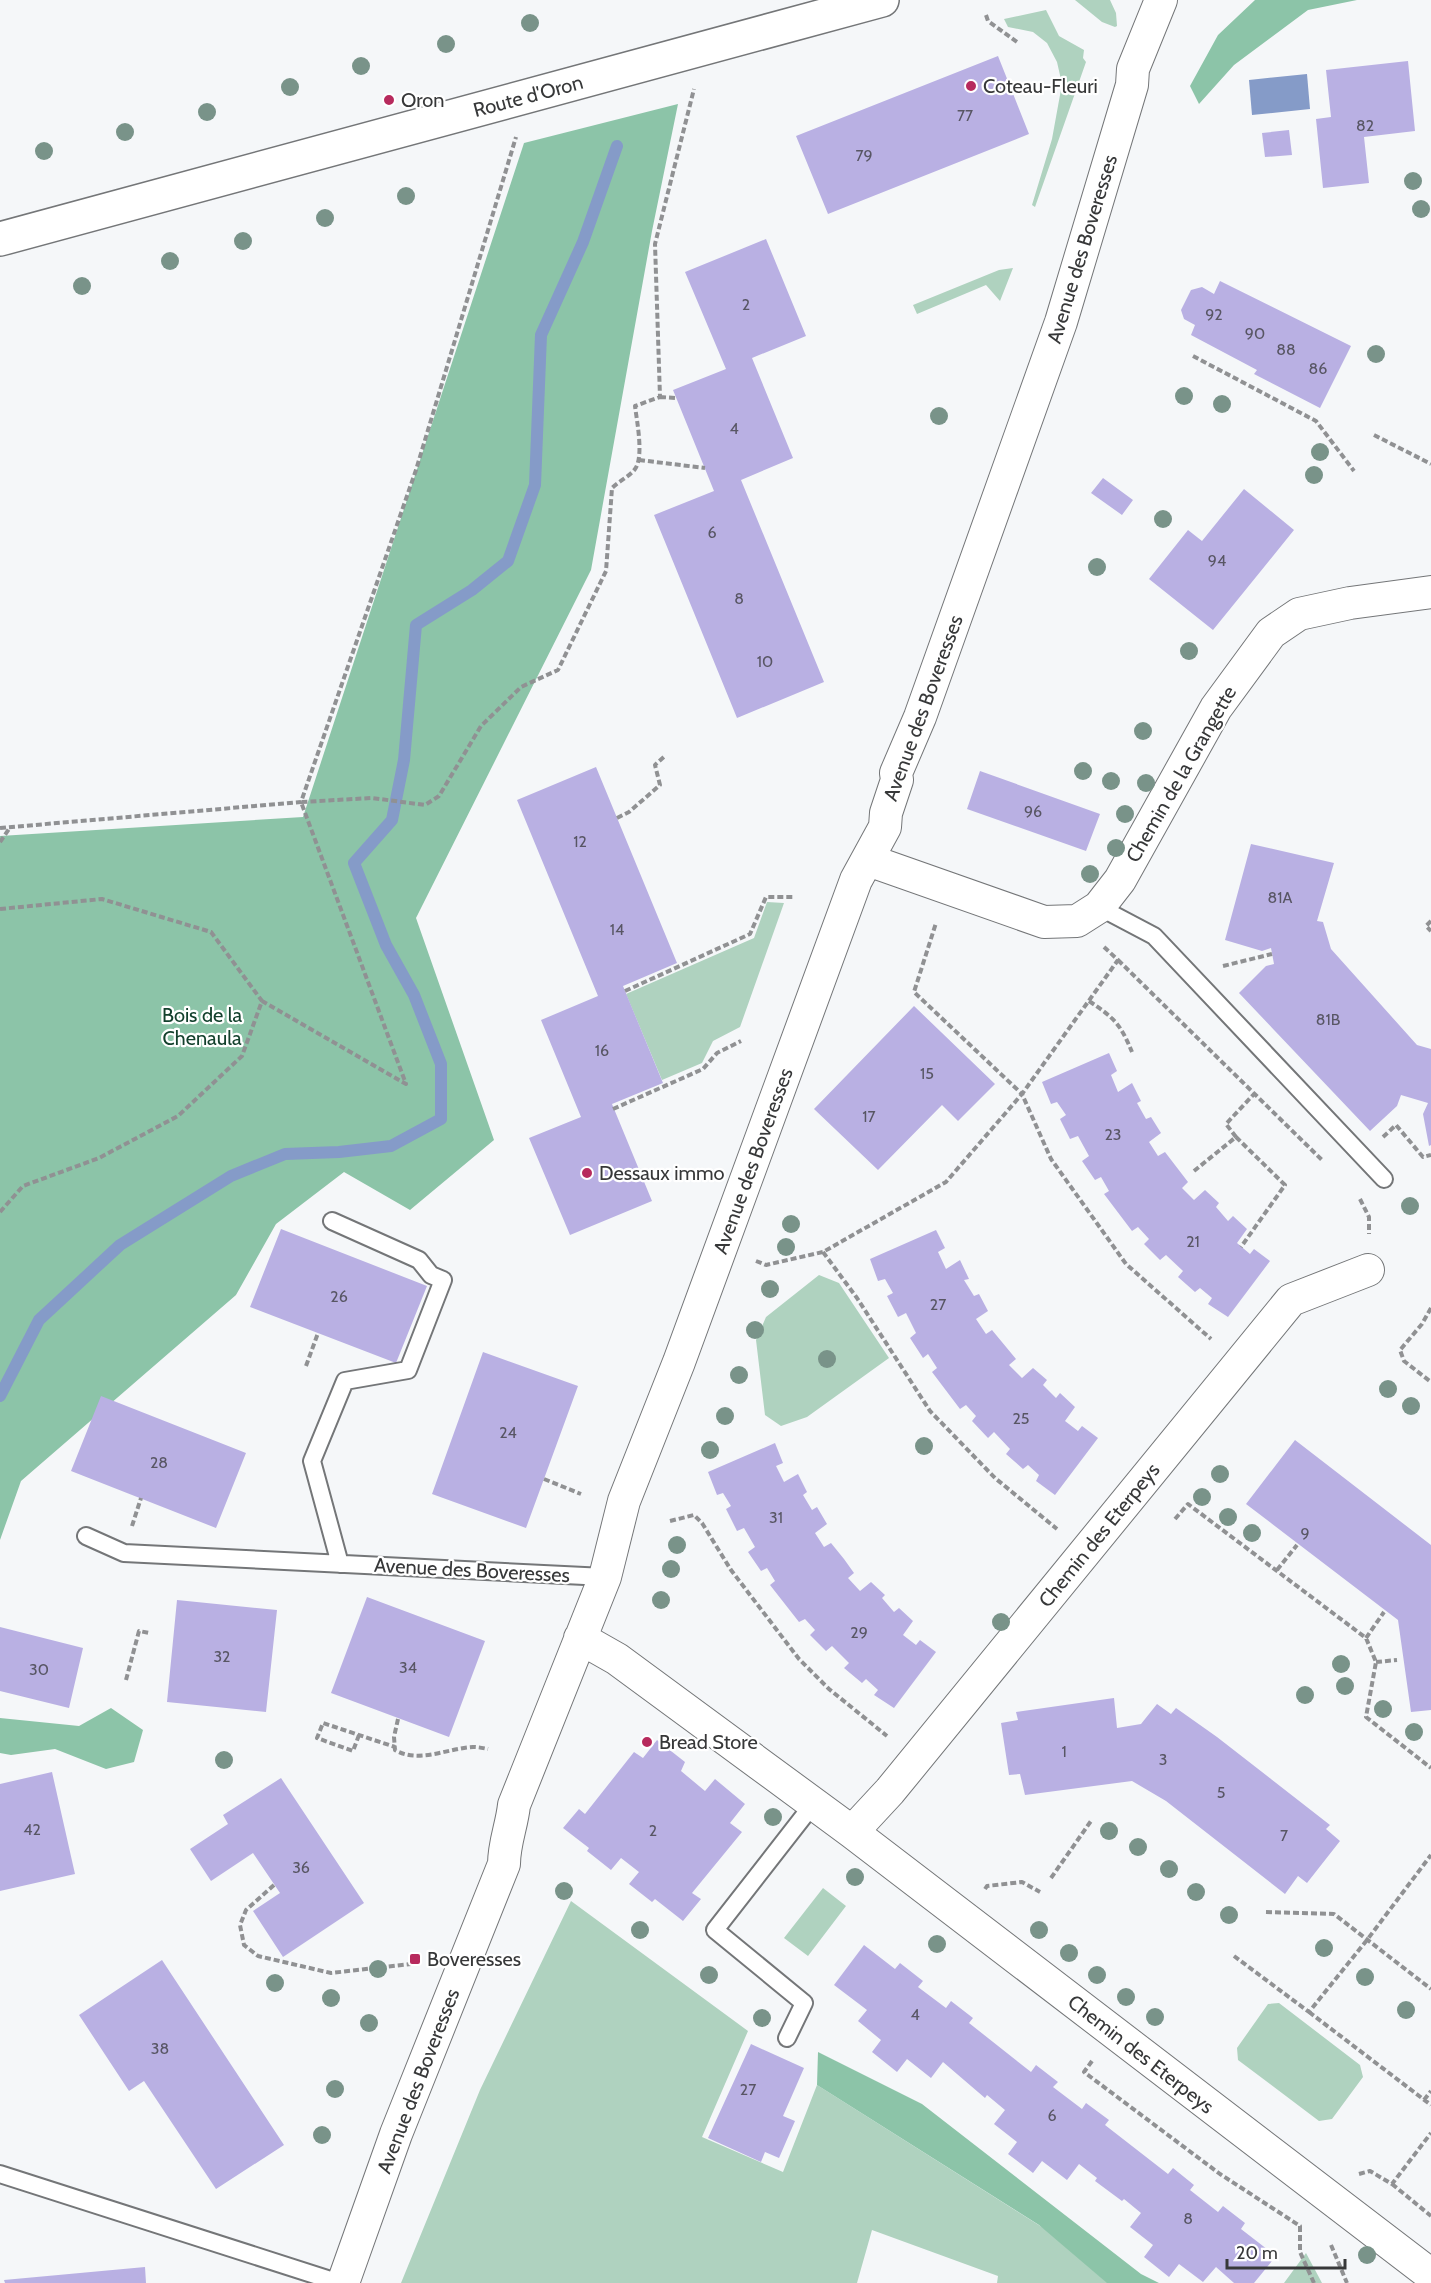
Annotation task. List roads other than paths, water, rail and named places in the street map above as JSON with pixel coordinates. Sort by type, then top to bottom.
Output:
[{"type":"main road","name":"Route d'Oron","points":[[0,239],[882,0]]},
{"type":"street","name":"Avenue des Boveresses","points":[[341,2283],[400,2124],[504,1864],[504,1848],[512,1822],[514,1805],[605,1577],[624,1501],[679,1362],[856,880],[885,827],[886,813],[897,780],[896,773],[920,717],[1061,322],[1132,85],[1133,69],[1161,0]]},
{"type":"street","name":"Chemin de la Grangette","points":[[1088,914],[1120,880],[1216,708],[1270,633],[1299,614],[1350,603],[1431,592]]},
{"type":"street","points":[[868,860],[1044,922],[1088,914]]},
{"type":"street","name":"Chemin des Eterpeys","points":[[852,1832],[918,1757],[1291,1300],[1368,1270]]},
{"type":"street","name":"Chemin des Eterpeys","points":[[580,1638],[617,1659],[814,1803],[1431,2276]]},
{"type":"lane","points":[[1088,914],[1154,936],[1384,1179]]},
{"type":"lane","points":[[332,1221],[419,1260],[431,1275],[442,1280],[408,1370],[345,1381],[312,1461],[340,1563]]},
{"type":"lane","name":"Avenue des Boveresses","points":[[86,1536],[124,1553],[605,1577]]},
{"type":"lane","points":[[787,2038],[804,2003],[715,1930],[814,1803]]},
{"type":"lane","name":"Avenue des Boveresses","points":[[0,2174],[341,2283]]},
{"type":"water","points":[[1307,74],[1310,109],[1252,115],[1249,80]]},
{"type":"waterway","points":[[0,1396],[39,1320],[120,1245],[231,1176],[285,1154],[339,1152],[391,1146],[441,1119],[441,1064],[414,995],[386,945],[354,863],[392,820],[404,760],[416,625],[472,590],[508,561],[535,485],[541,335],[583,242],[617,146]]},
{"type":"place","name":"Coteau-Fleuri","points":[[971,86]]},
{"type":"place","name":"Oron","points":[[389,100]]},
{"type":"place","name":"Dessaux immo","points":[[587,1173]]},
{"type":"place","name":"Bread Store","points":[[647,1742]]},
{"type":"place","name":"Boveresses","points":[[415,1959]]},
{"type":"park label","name":"Bois de la Chenaula","points":[[202,1026]]}]
